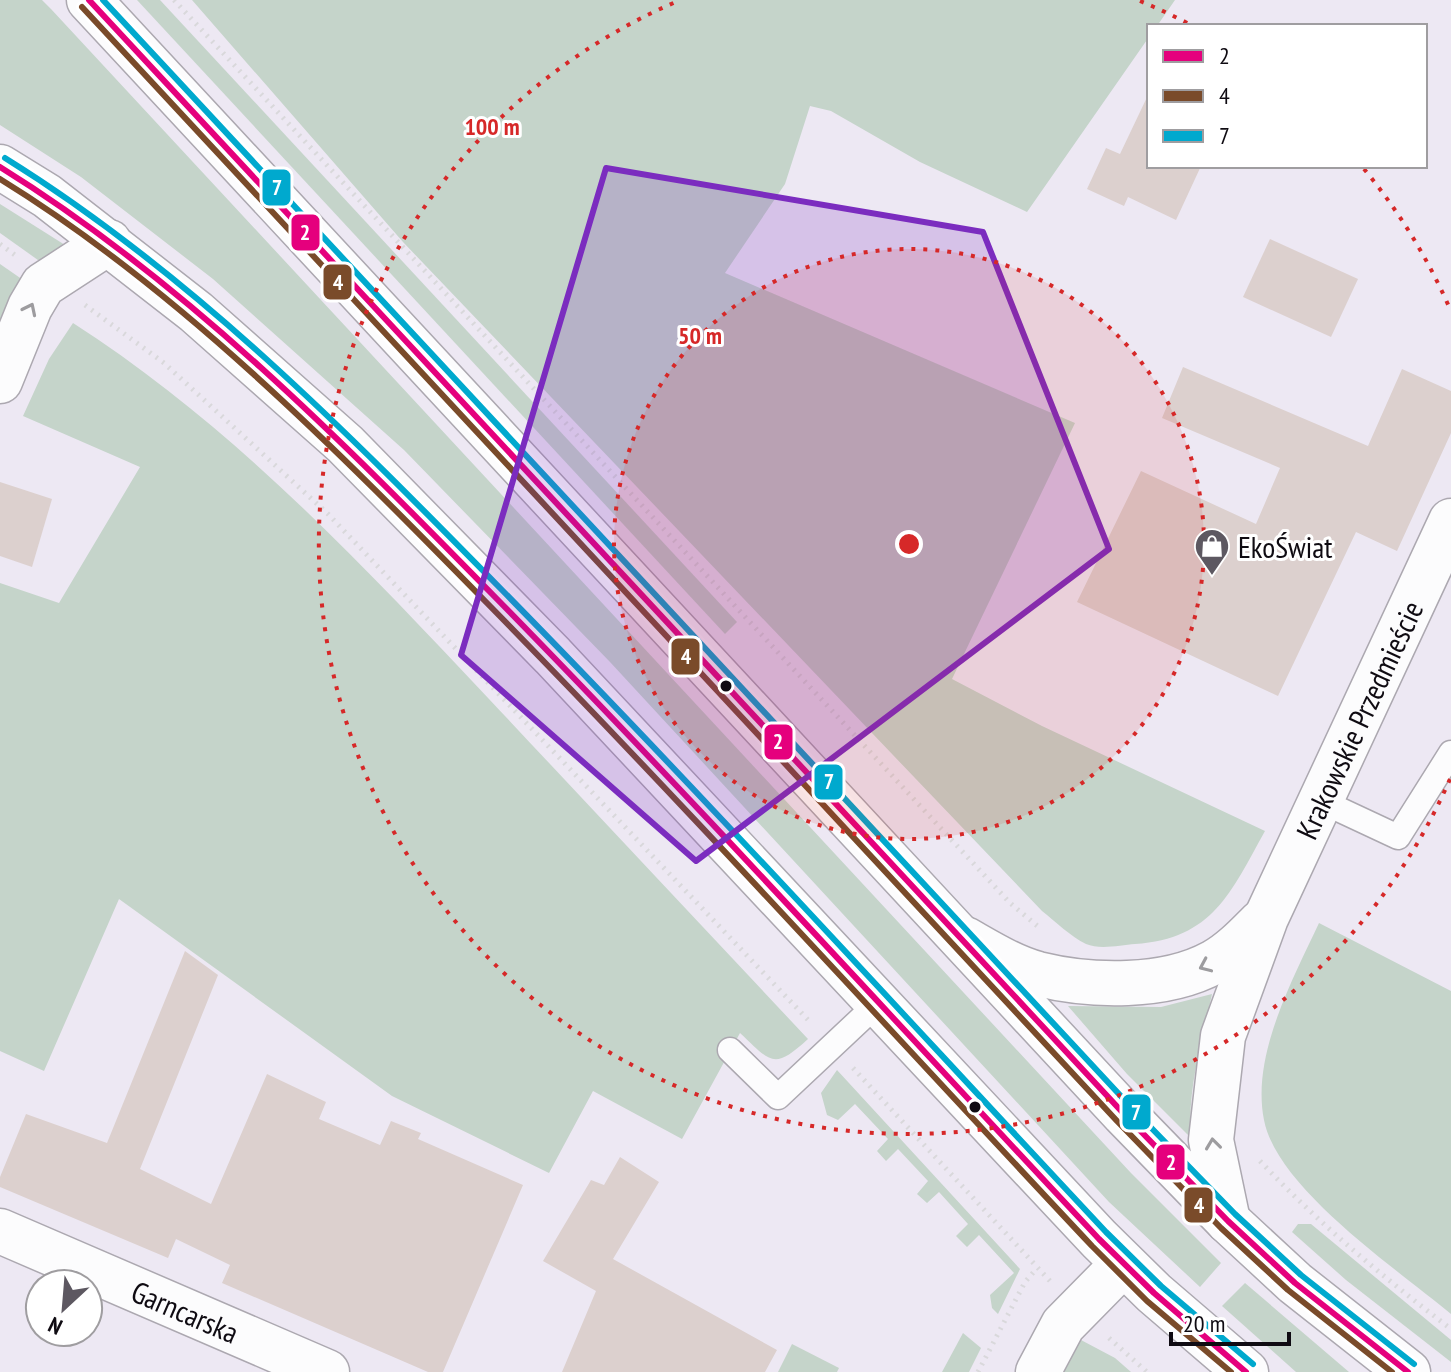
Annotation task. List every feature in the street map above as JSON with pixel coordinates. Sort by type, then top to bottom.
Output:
[{"type":"main road","points":[[89,0],[951,932],[1228,1221],[1295,1283],[1408,1372]]},
{"type":"main road","points":[[0,167],[47,196],[109,242],[196,312],[345,444],[553,656],[1123,1264],[1246,1372]]},
{"type":"main road","points":[[0,381],[30,307],[50,280],[109,242]]},
{"type":"main road","name":"Krakowskie Przedmieście","points":[[1228,1221],[1211,1140],[1223,1036],[1266,918],[1451,521]]},
{"type":"main road","name":"Krakowskie Przedmieście","points":[[951,932],[1036,974],[1091,982],[1145,981],[1197,970],[1217,961],[1266,918]]},
{"type":"main road","name":"Garncarska","points":[[0,1231],[327,1372]]},
{"type":"main road","points":[[1038,1372],[1063,1325],[1123,1264]]},
{"type":"lane","points":[[1321,801],[1398,837],[1451,753]]},
{"type":"lane","points":[[730,1050],[778,1097],[877,1004]]},
{"type":"path","points":[[174,0],[1010,903],[1048,934]]},
{"type":"path","points":[[0,244],[155,355],[328,514],[833,1046],[1077,1309]]},
{"type":"path","points":[[1258,1159],[1296,1200],[1393,1285],[1451,1329]]},
{"type":"path","points":[[978,1372],[1025,1282],[1037,1268]]},
{"type":"path","points":[[1139,1372],[1143,1369],[1147,1372]]},
{"type":"highlighted area","points":[[606,168],[983,232],[1109,549],[696,861],[461,655]]},
{"type":"shaded area","points":[[0,0],[42,0],[51,9],[1131,1173],[1221,1263],[1200,1287],[1109,1202],[610,662],[404,450],[213,279],[81,177],[0,125]]},
{"type":"shaded area","points":[[137,0],[160,0],[737,622],[725,634]]},
{"type":"shaded area","points":[[192,0],[1175,0],[1158,24],[1147,24],[1147,40],[1027,212],[920,162],[831,111],[810,106],[785,184],[725,273],[1075,423],[952,679],[1042,726],[1265,831],[1229,892],[1201,922],[1183,933],[1162,940],[1104,947],[1092,946],[1069,933],[1042,911],[403,242]]},
{"type":"shaded area","points":[[0,204],[65,245],[45,265],[0,233]]},
{"type":"shaded area","points":[[0,264],[26,282],[0,347]]},
{"type":"shaded area","points":[[73,323],[187,406],[293,498],[441,648],[808,1039],[787,1056],[772,1059],[740,1033],[682,1139],[593,1091],[549,1173],[392,1096],[119,899],[44,1071],[0,1051],[0,583],[59,603],[140,467],[23,416],[49,359]]},
{"type":"shaded area","points":[[1319,923],[1451,991],[1451,1314],[1342,1226],[1315,1199],[1291,1173],[1274,1146],[1264,1120],[1263,1070],[1269,1044],[1287,993]]},
{"type":"shaded area","points":[[1212,994],[1193,1084],[1191,1138],[1127,1074],[1068,1006],[1161,1007]]},
{"type":"shaded area","points":[[837,1070],[1020,1269],[998,1314],[992,1308],[990,1295],[1014,1273],[979,1235],[967,1247],[956,1236],[968,1224],[939,1192],[927,1203],[917,1194],[928,1181],[898,1149],[886,1161],[877,1151],[888,1139],[855,1104],[838,1120],[827,1115],[821,1093]]},
{"type":"shaded area","points":[[1298,1224],[1311,1224],[1451,1340],[1451,1362],[1346,1280],[1292,1232]]},
{"type":"shaded area","points":[[1245,1283],[1349,1372],[1296,1372],[1222,1306]]},
{"type":"shaded area","points":[[963,1333],[981,1348],[969,1372],[942,1372]]},
{"type":"shaded area","points":[[1081,1340],[1115,1358],[1131,1372],[1059,1372]]},
{"type":"shaded area","points":[[792,1344],[839,1368],[837,1372],[778,1372]]},
{"type":"building","points":[[1147,97],[1147,168],[1200,168],[1176,220],[1128,197],[1124,206],[1087,189],[1106,148],[1120,154]]},
{"type":"building","points":[[1270,239],[1358,279],[1331,337],[1243,297]]},
{"type":"building","points":[[1183,367],[1368,446],[1402,369],[1451,391],[1451,433],[1397,551],[1356,532],[1278,696],[1077,602],[1141,471],[1256,524],[1280,468],[1162,418]]},
{"type":"building","points":[[0,482],[52,499],[32,567],[0,556]]},
{"type":"building","points":[[185,951],[218,975],[140,1169],[211,1204],[267,1074],[326,1102],[319,1119],[380,1145],[391,1121],[421,1133],[418,1139],[523,1185],[443,1372],[428,1372],[222,1283],[230,1265],[176,1239],[168,1258],[0,1187],[0,1177],[26,1114],[107,1143]]},
{"type":"building","points":[[620,1157],[659,1182],[613,1259],[777,1350],[765,1372],[562,1372],[596,1291],[543,1261],[591,1180],[604,1185]]},
{"type":"transit line","name":"2","points":[[89,0],[1124,1114],[1228,1221],[1295,1283],[1408,1372]]},
{"type":"transit line","name":"7","points":[[103,0],[1131,1107],[1235,1214],[1301,1275],[1414,1364]]},
{"type":"transit line","name":"4","points":[[82,7],[1117,1121],[1221,1228],[1288,1290],[1392,1372]]},
{"type":"transit line","name":"7","points":[[5,158],[74,203],[140,252],[204,304],[327,415],[578,668],[1106,1232],[1161,1286],[1253,1364]]},
{"type":"transit line","name":"2","points":[[0,167],[134,261],[198,313],[321,423],[572,676],[1099,1239],[1154,1293],[1246,1372]]},
{"type":"transit line","name":"4","points":[[0,179],[131,270],[315,431],[563,681],[1092,1246],[1147,1301],[1231,1372]]},
{"type":"place","name":"EkoŚwiat","points":[[1212,577]]}]
